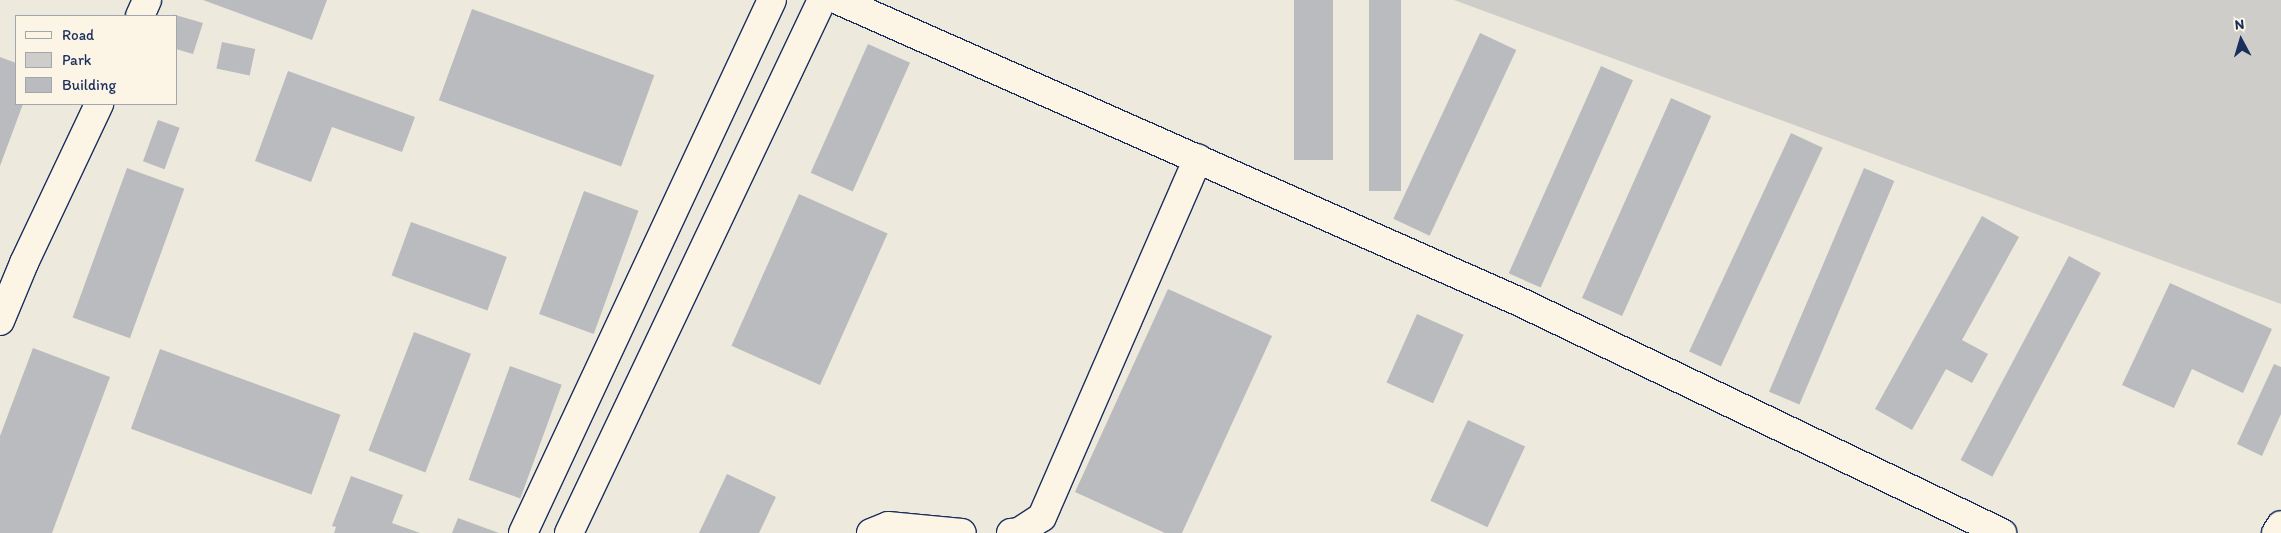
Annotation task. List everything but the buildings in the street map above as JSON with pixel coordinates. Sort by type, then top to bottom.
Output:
[{"type":"street","points":[[140,15],[148,0]]},
{"type":"street","points":[[523,533],[772,0]]},
{"type":"street","points":[[569,533],[822,0]]},
{"type":"street","points":[[838,0],[1518,301],[2002,533]]},
{"type":"street","points":[[0,321],[24,263],[99,105]]},
{"type":"street","points":[[1011,533],[1019,532],[1042,517],[1198,160]]},
{"type":"street","points":[[2276,533],[2281,525]]},
{"type":"street","points":[[871,533],[888,526],[962,533]]},
{"type":"green space","points":[[1454,0],[2281,0],[2281,304]]}]
